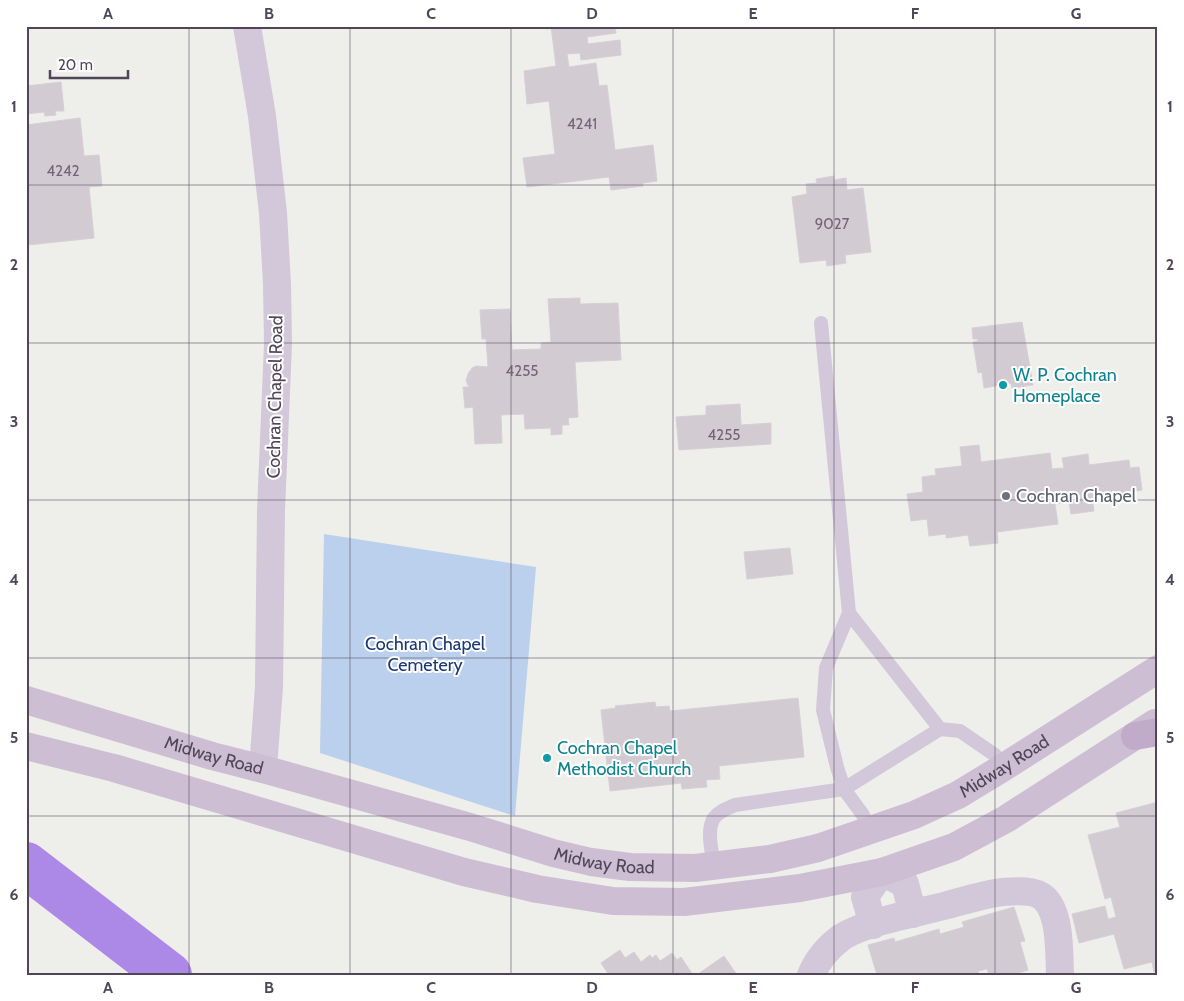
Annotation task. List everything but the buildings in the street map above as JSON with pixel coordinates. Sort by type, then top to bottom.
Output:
[{"type":"main road","name":"Midway Road","points":[[26,700],[212,756],[461,825],[552,853],[630,868],[695,868],[770,859],[818,848],[914,815],[958,795],[1158,669]]},
{"type":"main road","name":"Midway Road","points":[[26,746],[114,768],[464,872],[537,889],[613,901],[684,902],[800,888],[882,872],[954,847],[1006,819],[1147,734],[1158,720]]},
{"type":"main road","points":[[257,810],[263,769]]},
{"type":"main road","points":[[870,831],[882,872]]},
{"type":"street","name":"Cochran Chapel Road","points":[[247,26],[262,116],[273,213],[277,292],[278,344],[272,512],[269,687],[263,769]]},
{"type":"street","points":[[873,925],[865,897],[882,872],[905,884],[913,914]]},
{"type":"street","points":[[811,975],[827,949],[843,937],[873,925],[1002,892],[1026,891],[1043,897],[1053,913],[1058,935],[1060,975]]},
{"type":"lane","points":[[821,323],[849,613],[826,668],[823,710],[844,789],[863,815],[870,831]]},
{"type":"lane","points":[[849,613],[940,729]]},
{"type":"lane","points":[[714,866],[710,828],[714,818],[722,810],[735,805],[844,789],[940,729],[960,731],[995,755],[1004,767]]},
{"type":"green space","name":"Cochran Chapel Cemetery","points":[[324,534],[536,567],[515,816],[320,753]]},
{"type":"waterway","points":[[26,865],[169,975]]},
{"type":"place","name":"W. P. Cochran Homeplace","points":[[1003,385]]},
{"type":"place","name":"Cochran Chapel","points":[[1006,496]]},
{"type":"place","name":"Cochran Chapel Methodist Church","points":[[547,758]]}]
